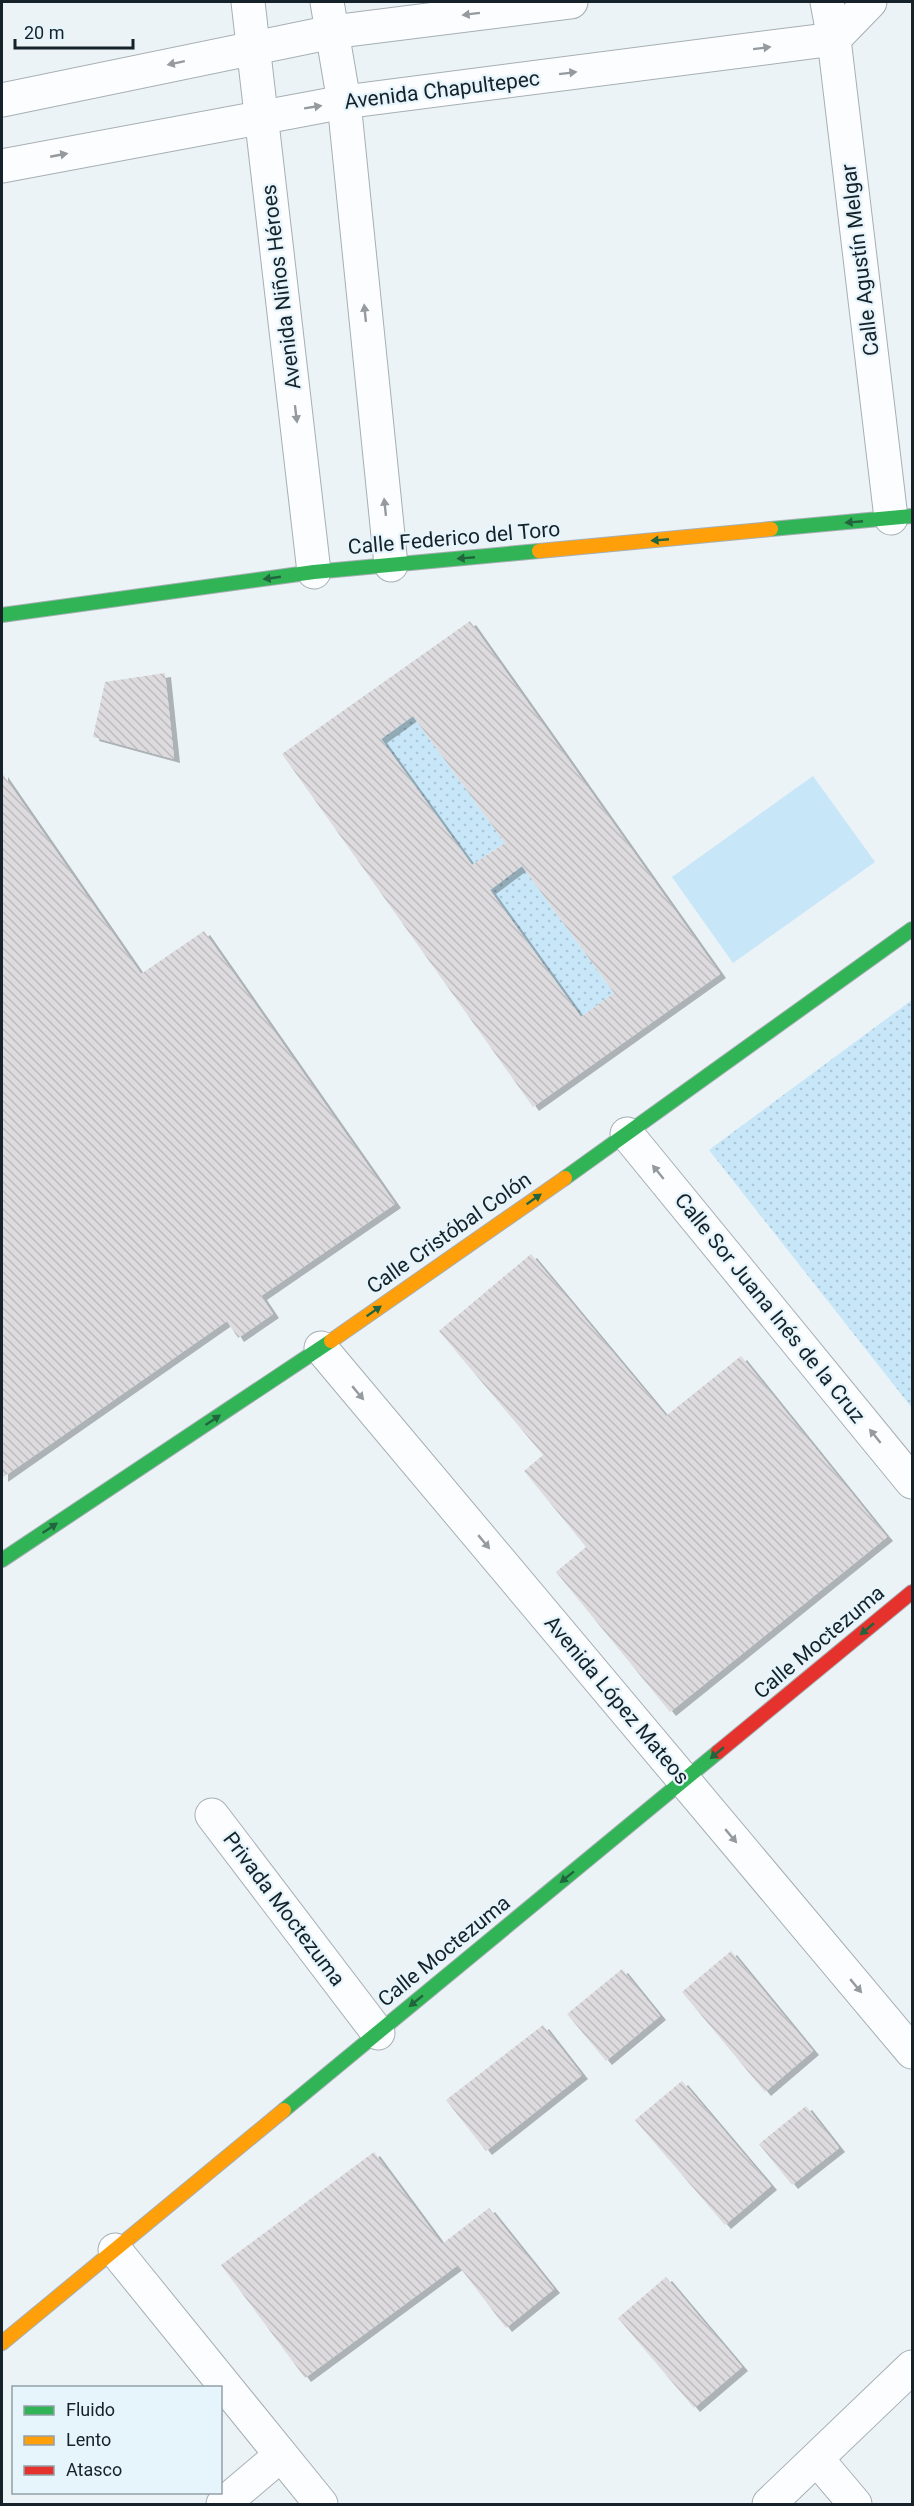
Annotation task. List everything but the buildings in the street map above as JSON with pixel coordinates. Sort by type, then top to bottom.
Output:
[{"type":"main road","name":"Calle Federico del Toro","points":[[2,615],[314,573],[902,517]]},
{"type":"main road","name":"Calle Cristóbal Colón","points":[[2,1560],[321,1348],[627,1134],[912,929]]},
{"type":"main road","name":"Calle Moctezuma","points":[[2,2343],[912,1592]]},
{"type":"street","name":"Avenida Niños Héroes","points":[[249,2],[314,573]]},
{"type":"street","points":[[2,100],[253,46],[330,17],[571,2]]},
{"type":"street","name":"Calle Agustín Melgar","points":[[827,2],[902,517]]},
{"type":"street","points":[[834,39],[870,2]]},
{"type":"street","points":[[330,17],[344,102],[391,565]]},
{"type":"street","name":"Avenida Chapultepec","points":[[2,166],[344,102],[834,39]]},
{"type":"street","name":"Calle Sor Juana Inés de la Cruz","points":[[627,1134],[912,1482]]},
{"type":"street","name":"Avenida López Mateos","points":[[321,1348],[912,2052]]},
{"type":"street","name":"Privada Moctezuma","points":[[212,1815],[378,2033]]},
{"type":"street","points":[[115,2250],[321,2505]]},
{"type":"street","points":[[769,2505],[912,2367]]},
{"type":"street","points":[[223,2505],[281,2455]]},
{"type":"street","points":[[817,2460],[855,2505]]},
{"type":"shaded area","points":[[413,716],[505,843],[472,865],[381,739]]},
{"type":"shaded area","points":[[813,776],[875,862],[733,963],[672,877]]},
{"type":"shaded area","points":[[522,866],[614,993],[581,1017],[490,890]]},
{"type":"shaded area","points":[[912,1000],[912,1408],[709,1150]]},
{"type":"traffic: fast","points":[[771,529],[912,516]]},
{"type":"traffic: fast","points":[[2,615],[314,572],[539,551]]},
{"type":"traffic: fast","points":[[565,1178],[912,929]]},
{"type":"traffic: fast","points":[[2,1560],[331,1341]]},
{"type":"traffic: fast","points":[[284,2110],[718,1752]]},
{"type":"traffic: slow","points":[[539,551],[771,529]]},
{"type":"traffic: slow","points":[[331,1341],[565,1178]]},
{"type":"traffic: slow","points":[[2,2343],[284,2110]]},
{"type":"traffic: jam","points":[[718,1752],[912,1592]]}]
